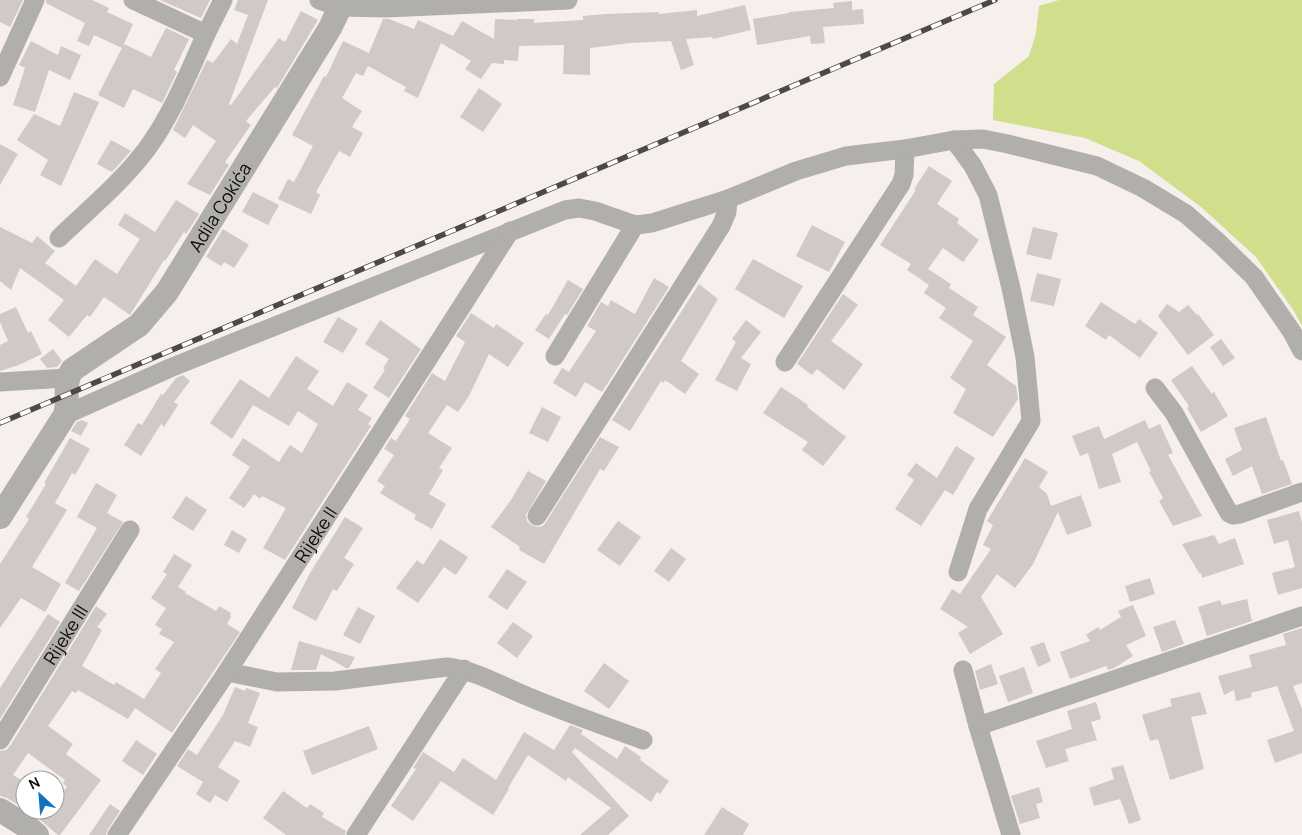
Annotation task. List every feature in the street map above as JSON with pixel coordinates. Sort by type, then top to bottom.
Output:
[{"type":"street","points":[[0,77],[35,0]]},
{"type":"street","points":[[134,0],[206,34]]},
{"type":"street","points":[[59,238],[127,173],[146,149],[180,93],[223,0]]},
{"type":"street","points":[[333,2],[386,8],[568,0]]},
{"type":"street","name":"Adila Cokića","points":[[67,378],[78,364],[139,325],[167,292],[330,28],[333,2]]},
{"type":"street","points":[[65,416],[170,368],[565,210],[579,208],[595,211],[635,225],[652,223],[728,199],[796,171],[838,159],[954,140],[983,139],[1097,166],[1143,188],[1186,214],[1254,277],[1292,332],[1302,351]]},
{"type":"street","points":[[954,140],[972,166],[988,196],[1011,288],[1025,358],[1031,421],[978,510],[958,572]]},
{"type":"street","points":[[785,362],[901,184],[904,175],[905,149]]},
{"type":"street","points":[[537,516],[721,226],[727,212],[728,199]]},
{"type":"street","points":[[555,356],[635,225]]},
{"type":"street","name":"Rijeke II","points":[[117,835],[227,672],[510,231]]},
{"type":"street","points":[[0,382],[67,378],[68,404],[65,416],[0,517]]},
{"type":"street","points":[[1155,388],[1174,413],[1229,513],[1233,515],[1240,514],[1302,492]]},
{"type":"street","name":"Rijeke III","points":[[0,740],[130,530]]},
{"type":"street","points":[[978,726],[1302,616]]},
{"type":"street","points":[[227,672],[277,682],[334,681],[447,667],[464,669],[488,677],[528,697],[643,740]]},
{"type":"street","points":[[356,835],[464,669]]},
{"type":"street","points":[[963,670],[1011,835]]},
{"type":"street","points":[[0,810],[37,835]]},
{"type":"green space","points":[[1059,0],[1302,0],[1302,326],[1294,311],[1256,257],[1201,207],[1139,161],[1085,138],[993,120],[994,84],[1029,56],[1036,33],[1039,6]]},
{"type":"building","points":[[0,0],[23,0],[10,27],[0,22]]},
{"type":"building","points":[[46,0],[92,0],[109,8],[107,12],[133,24],[122,48],[94,35],[89,46],[77,41],[85,23],[46,3]]},
{"type":"building","points":[[160,0],[210,0],[201,18]]},
{"type":"building","points":[[238,0],[268,0],[229,104],[231,105],[279,38],[285,42],[301,11],[318,20],[277,88],[275,87],[246,121],[251,125],[225,162],[229,165],[210,195],[187,184],[216,141],[193,125],[185,138],[173,130],[207,60],[213,63],[231,39],[237,44],[248,15],[234,10]]},
{"type":"building","points":[[852,1],[852,10],[863,9],[864,24],[823,27],[825,43],[811,44],[810,36],[757,45],[753,19],[789,12],[834,8],[833,3]]},
{"type":"building","points":[[745,5],[751,30],[713,39],[712,37],[686,39],[694,65],[681,70],[671,41],[630,43],[590,48],[590,75],[563,74],[564,45],[519,46],[518,61],[504,60],[504,64],[492,63],[481,79],[465,69],[471,61],[441,43],[418,98],[404,91],[406,87],[368,66],[363,76],[356,73],[342,98],[362,111],[352,127],[363,133],[350,157],[339,151],[316,192],[320,195],[311,214],[278,199],[288,179],[294,182],[313,146],[292,135],[324,76],[326,77],[343,41],[369,53],[383,19],[389,19],[414,29],[418,20],[453,36],[462,21],[494,39],[495,19],[534,19],[534,23],[583,20],[583,16],[606,14],[659,12],[659,14],[697,10],[697,16]]},
{"type":"building","points":[[166,28],[189,39],[174,70],[177,72],[162,103],[133,89],[124,108],[98,95],[124,44],[151,57]]},
{"type":"building","points":[[31,41],[58,55],[61,46],[81,55],[70,80],[49,70],[35,112],[13,105],[25,68],[19,65]]},
{"type":"building","points":[[479,88],[502,104],[483,132],[460,117]]},
{"type":"building","points":[[74,92],[99,102],[61,186],[40,175],[48,160],[17,140],[34,114],[60,126]]},
{"type":"building","points":[[111,140],[131,151],[112,172],[97,164]]},
{"type":"building","points":[[0,144],[18,154],[0,185]]},
{"type":"building","points":[[929,166],[952,181],[937,204],[959,219],[957,223],[979,240],[963,262],[943,248],[928,269],[951,284],[949,288],[978,307],[973,315],[1006,337],[987,365],[1016,386],[1018,399],[993,437],[953,413],[966,389],[950,378],[973,341],[939,318],[946,308],[924,293],[929,285],[907,270],[911,264],[880,245],[916,190],[914,189]]},
{"type":"building","points":[[253,192],[279,205],[268,225],[242,212]]},
{"type":"building","points":[[176,200],[199,214],[186,234],[184,232],[164,260],[130,315],[104,297],[90,317],[87,315],[69,337],[48,320],[64,300],[20,268],[11,290],[0,281],[0,227],[32,243],[37,236],[55,251],[45,263],[76,286],[95,259],[117,274],[140,239],[118,225],[125,213],[155,232]]},
{"type":"building","points":[[812,225],[845,242],[829,272],[796,256]]},
{"type":"building","points":[[1033,227],[1058,233],[1051,260],[1026,254]]},
{"type":"building","points":[[223,229],[249,245],[234,268],[224,262],[221,266],[206,257]]},
{"type":"building","points":[[753,259],[803,286],[784,318],[735,289]]},
{"type":"building","points":[[1037,273],[1061,279],[1054,306],[1030,301]]},
{"type":"building","points":[[654,278],[669,287],[602,392],[585,382],[576,397],[553,383],[562,368],[569,372],[596,331],[587,326],[601,302],[608,306],[611,300],[635,314]]},
{"type":"building","points":[[568,280],[583,289],[549,339],[535,330],[546,314],[548,315]]},
{"type":"building","points":[[699,284],[718,299],[681,361],[699,374],[685,394],[665,380],[664,383],[661,381],[630,431],[612,420]]},
{"type":"building","points":[[843,294],[858,305],[831,341],[863,364],[844,390],[817,369],[812,375],[797,364]]},
{"type":"building","points":[[1101,302],[1135,324],[1139,319],[1158,333],[1140,358],[1109,335],[1106,340],[1085,326]]},
{"type":"building","points":[[1167,304],[1179,312],[1188,305],[1198,314],[1214,335],[1188,355],[1158,316]]},
{"type":"building","points":[[16,307],[28,333],[31,331],[42,354],[19,365],[0,371],[0,345],[8,341],[0,322],[0,314]]},
{"type":"building","points":[[471,313],[494,328],[496,324],[524,343],[508,367],[489,354],[469,396],[458,412],[447,405],[428,433],[452,448],[439,468],[443,470],[429,494],[446,504],[432,529],[414,519],[416,515],[380,493],[385,486],[377,481],[394,455],[384,449],[391,438],[396,441],[410,419],[405,416],[432,373],[445,381],[465,342],[456,336]]},
{"type":"building","points":[[338,317],[358,329],[343,353],[323,342]]},
{"type":"building","points":[[380,320],[421,349],[389,398],[373,388],[385,370],[383,368],[389,359],[365,344]]},
{"type":"building","points":[[746,320],[761,332],[741,358],[751,364],[737,391],[715,380],[736,342],[732,339]]},
{"type":"building","points":[[1221,339],[1235,358],[1223,366],[1210,347]]},
{"type":"building","points":[[53,349],[62,361],[57,367],[47,368],[40,359]]},
{"type":"building","points":[[296,356],[319,371],[307,389],[333,406],[347,382],[368,395],[358,410],[372,418],[368,424],[371,426],[285,560],[263,548],[286,508],[262,496],[260,499],[254,494],[244,508],[229,498],[250,467],[232,455],[243,438],[279,462],[290,445],[302,453],[318,424],[298,411],[289,426],[253,405],[232,439],[210,423],[240,379],[269,398]]},
{"type":"building","points":[[1192,366],[1212,394],[1214,392],[1228,416],[1201,432],[1187,408],[1189,406],[1171,380]]},
{"type":"building","points":[[183,375],[190,381],[174,402],[178,405],[164,427],[161,424],[141,456],[124,445],[138,423],[142,425],[161,394],[163,395],[176,378]]},
{"type":"building","points":[[781,387],[808,405],[807,407],[846,437],[823,466],[802,450],[808,442],[763,413]]},
{"type":"building","points":[[542,407],[561,417],[548,442],[529,433]]},
{"type":"building","points":[[1266,417],[1281,461],[1283,460],[1292,484],[1262,494],[1252,466],[1233,476],[1225,459],[1242,450],[1234,428]]},
{"type":"building","points":[[82,420],[88,423],[81,436],[71,431],[77,422]]},
{"type":"building","points":[[1145,420],[1149,429],[1160,424],[1173,453],[1168,455],[1202,516],[1173,526],[1159,501],[1163,498],[1149,472],[1151,471],[1137,442],[1112,454],[1121,482],[1099,489],[1088,453],[1080,456],[1072,436],[1099,426],[1104,439]]},
{"type":"building","points":[[600,437],[619,447],[604,471],[600,469],[544,564],[519,550],[520,547],[491,527],[511,500],[528,471],[546,481],[526,515],[527,521],[531,525],[543,526]]},
{"type":"building","points":[[70,438],[90,449],[75,475],[72,473],[55,503],[67,510],[32,567],[61,584],[45,612],[21,598],[0,628],[0,564],[29,519],[26,517]]},
{"type":"building","points":[[956,446],[975,458],[953,495],[945,490],[921,526],[895,509],[914,480],[907,475],[916,463],[937,478]]},
{"type":"building","points":[[1025,458],[1048,472],[1039,487],[1047,494],[1051,506],[1081,495],[1092,526],[1067,535],[1058,512],[1033,564],[1015,588],[997,574],[981,597],[1003,634],[970,654],[958,633],[968,627],[940,609],[952,589],[960,594],[991,549],[983,545],[993,525],[987,521]]},
{"type":"building","points":[[96,483],[117,495],[107,513],[123,522],[79,591],[65,583],[97,528],[77,517]]},
{"type":"building","points":[[186,496],[207,510],[193,531],[172,518]]},
{"type":"building","points":[[1299,511],[1302,522],[1302,588],[1278,595],[1272,573],[1295,567],[1288,540],[1274,544],[1267,520]]},
{"type":"building","points":[[345,517],[363,528],[344,558],[354,564],[337,591],[333,589],[316,621],[292,608],[310,573]]},
{"type":"building","points":[[618,521],[641,537],[620,566],[597,550]]},
{"type":"building","points":[[232,530],[247,539],[239,553],[224,545]]},
{"type":"building","points":[[1214,535],[1219,544],[1235,538],[1244,564],[1202,578],[1201,573],[1199,573],[1182,544]]},
{"type":"building","points":[[440,539],[468,557],[456,575],[444,567],[418,603],[396,588],[417,560],[423,565]]},
{"type":"building","points":[[671,548],[686,559],[669,582],[654,571]]},
{"type":"building","points":[[174,554],[192,565],[178,587],[216,611],[219,606],[231,613],[227,624],[240,632],[172,733],[135,708],[128,719],[78,690],[76,693],[72,691],[48,726],[73,744],[66,754],[101,780],[60,835],[58,835],[40,820],[65,820],[65,790],[67,787],[65,785],[65,770],[51,770],[28,753],[13,775],[15,776],[15,803],[0,796],[0,751],[6,750],[10,746],[96,606],[107,614],[97,627],[102,630],[82,666],[114,685],[116,682],[144,699],[161,673],[155,669],[174,642],[159,634],[162,629],[155,625],[166,608],[151,598],[167,574],[163,572]]},
{"type":"building","points":[[507,569],[527,582],[507,610],[488,597]]},
{"type":"building","points":[[1150,578],[1155,594],[1130,602],[1125,586]]},
{"type":"building","points":[[1247,599],[1252,621],[1207,636],[1198,607],[1220,600],[1222,605]]},
{"type":"building","points":[[1133,605],[1146,636],[1126,645],[1133,656],[1114,668],[1108,670],[1106,666],[1070,679],[1060,652],[1090,641],[1086,635],[1098,627],[1100,630],[1121,617],[1118,611]]},
{"type":"building","points":[[358,607],[375,616],[360,644],[343,635]]},
{"type":"building","points":[[48,614],[60,622],[0,719],[0,688]]},
{"type":"building","points":[[1175,620],[1184,644],[1162,652],[1153,627]]},
{"type":"building","points":[[513,622],[533,636],[517,658],[497,643]]},
{"type":"building","points":[[1302,628],[1302,683],[1293,686],[1302,709],[1302,753],[1275,763],[1267,740],[1294,731],[1277,686],[1251,693],[1252,697],[1236,701],[1234,690],[1224,695],[1218,676],[1252,667],[1249,655],[1286,645],[1283,634]]},
{"type":"building","points":[[299,641],[355,657],[349,668],[346,668],[321,654],[316,670],[291,670]]},
{"type":"building","points":[[1044,642],[1051,661],[1038,667],[1030,647]]},
{"type":"building","points":[[604,663],[629,681],[609,709],[584,691]]},
{"type":"building","points":[[991,664],[998,684],[980,690],[975,671]]},
{"type":"building","points":[[1024,667],[1033,693],[1008,702],[999,676]]},
{"type":"building","points":[[235,687],[245,691],[246,688],[260,693],[248,723],[258,727],[250,747],[235,741],[218,767],[240,781],[227,802],[215,795],[210,803],[196,794],[203,782],[177,766],[188,749],[197,755],[223,715]]},
{"type":"building","points":[[1200,692],[1207,714],[1191,717],[1204,769],[1170,780],[1158,739],[1150,741],[1142,715],[1172,706],[1170,699]]},
{"type":"building","points":[[1096,702],[1101,719],[1091,722],[1097,740],[1065,749],[1069,761],[1046,768],[1036,741],[1072,729],[1067,711]]},
{"type":"building","points":[[570,725],[583,730],[581,734],[617,759],[625,746],[641,757],[640,760],[669,781],[660,794],[657,792],[651,802],[575,748],[572,752],[629,816],[608,835],[580,835],[611,808],[568,777],[566,781],[528,755],[493,815],[441,781],[413,821],[391,806],[416,769],[413,768],[423,752],[454,772],[463,758],[496,780],[524,732],[554,750]]},
{"type":"building","points":[[369,726],[378,749],[312,775],[303,751]]},
{"type":"building","points":[[136,740],[157,754],[143,775],[122,761]]},
{"type":"building","points":[[1123,765],[1141,820],[1129,824],[1120,799],[1094,806],[1089,788],[1114,779],[1111,768]]},
{"type":"building","points":[[1039,787],[1043,802],[1036,804],[1040,818],[1020,824],[1011,796]]},
{"type":"building","points":[[283,791],[307,808],[310,804],[324,813],[322,817],[346,831],[345,835],[286,835],[263,818]]},
{"type":"building","points":[[110,804],[120,811],[106,835],[89,835]]},
{"type":"building","points":[[722,807],[749,824],[743,835],[704,835]]},
{"type":"railway","points":[[0,423],[995,0]]}]
